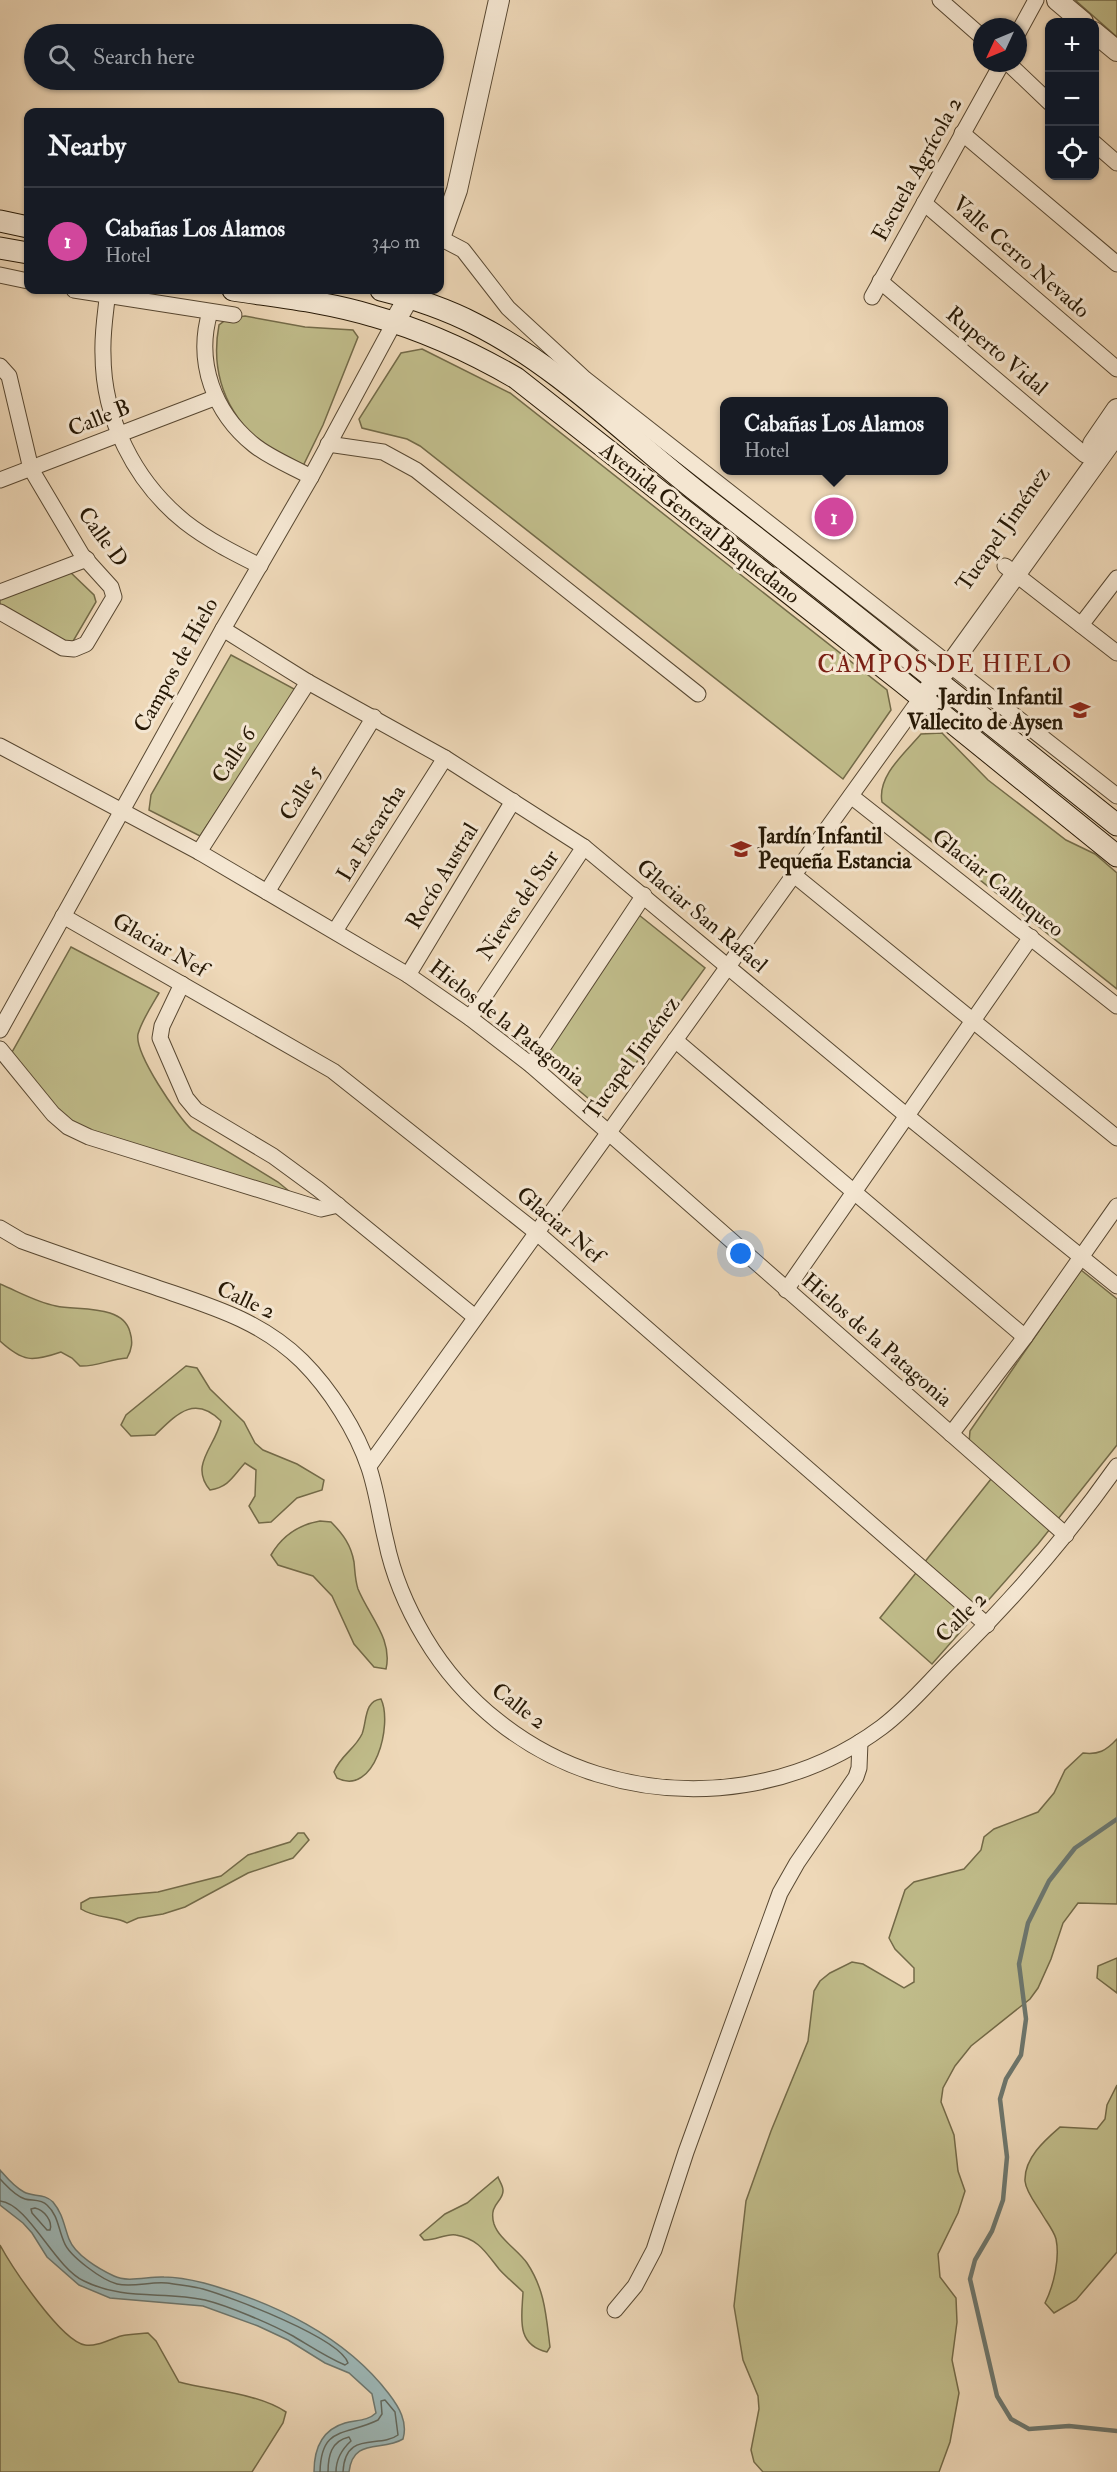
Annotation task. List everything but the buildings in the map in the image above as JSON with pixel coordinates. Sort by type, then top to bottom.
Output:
[{"type":"main road","points":[[0,221],[24,226]]},
{"type":"main road","points":[[0,248],[24,252]]},
{"type":"main road","name":"Avenida General Baquedano","points":[[256,294],[352,311],[394,323],[483,359],[516,378],[1117,856]]},
{"type":"main road","name":"Avenida General Baquedano","points":[[413,294],[476,324],[535,361],[1117,825]]},
{"type":"street","points":[[444,227],[457,190],[500,0]]},
{"type":"street","points":[[939,0],[973,28]]},
{"type":"street","points":[[1026,18],[1036,0]]},
{"type":"street","points":[[1057,0],[1078,18]]},
{"type":"street","points":[[1099,35],[1117,51]]},
{"type":"street","name":"Escuela Agrícola 2","points":[[872,297],[997,72]]},
{"type":"street","points":[[1017,72],[1045,98]]},
{"type":"street","points":[[963,133],[1117,264]]},
{"type":"street","points":[[1099,147],[1117,163]]},
{"type":"street","name":"Valle Cerro Nevado","points":[[924,203],[1117,369]]},
{"type":"street","name":"Avenida General Baquedano","points":[[444,240],[463,250],[508,308],[585,379],[1117,796]]},
{"type":"street","points":[[0,275],[24,280]]},
{"type":"street","name":"Ruperto Vidal","points":[[880,281],[1085,455]]},
{"type":"street","points":[[108,294],[103,333],[107,394],[119,434],[140,473],[168,507],[202,535],[260,566]]},
{"type":"street","points":[[113,294],[234,315]]},
{"type":"street","points":[[394,323],[410,294]]},
{"type":"street","points":[[210,312],[205,329],[206,363],[214,398],[230,421],[255,446],[311,477]]},
{"type":"street","name":"Campos de Hielo","points":[[0,1030],[4,1014],[63,916],[223,629],[311,477],[394,323]]},
{"type":"street","name":"Calle D","points":[[0,366],[9,376],[31,470],[87,559],[111,587],[114,597],[86,644],[74,649],[63,648],[0,612]]},
{"type":"street","name":"Calle B","points":[[0,480],[214,398]]},
{"type":"street","name":"Tucapel Jiménez","points":[[369,1466],[935,679],[1117,409]]},
{"type":"street","name":"Tucapel Jiménez","points":[[1010,570],[1117,433]]},
{"type":"street","points":[[328,444],[383,452],[416,470],[698,694]]},
{"type":"street","points":[[0,592],[87,559]]},
{"type":"street","points":[[1010,570],[1117,653]]},
{"type":"street","points":[[1081,625],[1117,578]]},
{"type":"street","name":"Glaciar San Rafael","points":[[223,629],[308,682],[445,758],[584,847],[907,1116],[1117,1286]]},
{"type":"street","name":"Calle 6","points":[[199,852],[308,682]]},
{"type":"street","name":"Calle 5","points":[[267,892],[374,717]]},
{"type":"street","name":"Hielos de la Patagonia","points":[[0,746],[199,852],[408,975],[470,1018],[531,1065],[1066,1535]]},
{"type":"street","name":"La Escarcha","points":[[335,931],[445,758]]},
{"type":"street","name":"Glaciar Calluqueo","points":[[851,796],[1117,1006]]},
{"type":"street","name":"Rocío Austral","points":[[408,975],[513,801]]},
{"type":"street","name":"Nieves del Sur","points":[[470,1018],[584,847]]},
{"type":"street","points":[[794,875],[1117,1138]]},
{"type":"street","points":[[531,1065],[644,895]]},
{"type":"street","name":"Glaciar Nef","points":[[63,916],[333,1071],[536,1232],[987,1624]]},
{"type":"street","points":[[786,1290],[1031,937]]},
{"type":"street","points":[[182,984],[162,1026],[160,1038],[186,1098],[196,1110],[273,1156],[338,1205],[475,1317]]},
{"type":"street","points":[[675,1040],[1025,1336]]},
{"type":"street","points":[[0,1049],[53,1114],[68,1126],[89,1137],[321,1209],[338,1205]]},
{"type":"street","points":[[951,1434],[1082,1258],[1117,1206]]},
{"type":"street","name":"Calle 2","points":[[0,1228],[22,1241],[244,1319],[264,1331],[302,1361],[330,1394],[369,1466],[392,1567],[425,1640],[452,1676],[476,1702],[517,1736],[564,1762],[614,1780],[691,1790],[725,1788],[767,1781],[815,1765],[861,1742],[901,1711],[987,1624],[1066,1535],[1117,1466]]},
{"type":"street","points":[[615,2310],[635,2286],[654,2250],[686,2152],[780,1893],[797,1863],[856,1777],[861,1742]]},
{"type":"shaded area","points":[[1075,0],[1117,0],[1117,37],[1099,21],[1099,18],[1095,18]]},
{"type":"shaded area","points":[[245,316],[305,327],[353,330],[358,337],[323,425],[303,466],[262,444],[246,429],[224,392],[218,371],[219,325],[227,319]]},
{"type":"shaded area","points":[[422,349],[510,393],[887,690],[891,710],[843,779],[420,446],[407,439],[362,428],[359,419],[401,353]]},
{"type":"shaded area","points":[[69,571],[94,595],[96,602],[68,647],[0,610],[0,598]]},
{"type":"shaded area","points":[[231,655],[296,690],[200,836],[149,810],[151,795]]},
{"type":"shaded area","points":[[942,733],[988,780],[1066,840],[1095,854],[1117,873],[1117,989],[882,802],[884,783],[900,757],[921,734]]},
{"type":"shaded area","points":[[639,915],[705,968],[602,1110],[542,1059]]},
{"type":"shaded area","points":[[71,947],[159,993],[138,1034],[143,1055],[168,1099],[192,1130],[278,1182],[295,1196],[97,1138],[62,1119],[11,1054]]},
{"type":"shaded area","points":[[1081,1270],[1117,1299],[1117,1445],[1038,1544],[932,1664],[880,1618],[999,1469],[969,1443],[970,1431]]},
{"type":"shaded area","points":[[0,1284],[49,1304],[99,1310],[119,1317],[126,1323],[131,1336],[132,1345],[127,1358],[80,1366],[61,1352],[35,1358],[15,1353],[0,1341]]},
{"type":"shaded area","points":[[186,1366],[197,1368],[210,1389],[244,1422],[255,1443],[263,1450],[297,1464],[324,1480],[322,1490],[297,1498],[271,1522],[259,1523],[249,1506],[255,1496],[256,1470],[245,1463],[226,1484],[216,1489],[210,1490],[204,1481],[202,1472],[205,1456],[221,1421],[211,1413],[194,1408],[186,1410],[155,1435],[131,1436],[121,1425],[126,1415]]},
{"type":"shaded area","points":[[320,1521],[331,1522],[349,1545],[358,1589],[379,1628],[386,1648],[386,1669],[374,1667],[354,1644],[332,1596],[313,1576],[278,1565],[271,1555],[291,1532],[304,1525]]},
{"type":"shaded area","points":[[381,1699],[385,1725],[378,1755],[371,1768],[362,1777],[350,1781],[337,1778],[334,1772],[362,1734],[369,1708],[372,1703]]},
{"type":"shaded area","points":[[1117,1739],[1117,1904],[1078,1903],[1063,1923],[1051,1959],[1038,1988],[1030,1999],[971,2046],[955,2066],[943,2088],[941,2102],[954,2135],[958,2171],[965,2191],[958,2213],[938,2254],[940,2277],[956,2298],[957,2322],[952,2360],[959,2393],[950,2442],[939,2472],[763,2472],[754,2462],[751,2450],[759,2409],[758,2396],[743,2360],[734,2306],[746,2201],[771,2131],[808,2041],[814,1991],[820,1981],[830,1973],[852,1962],[863,1964],[904,1988],[914,1982],[914,1968],[895,1949],[889,1938],[905,1890],[914,1882],[964,1869],[981,1850],[984,1837],[994,1829],[1038,1812],[1054,1793],[1065,1770],[1083,1753],[1102,1751]]},
{"type":"shaded area","points":[[298,1833],[304,1833],[309,1840],[293,1858],[248,1873],[185,1907],[163,1914],[138,1918],[127,1923],[81,1909],[81,1903],[90,1898],[158,1892],[221,1876],[248,1855],[290,1842]]},
{"type":"shaded area","points":[[1117,1958],[1117,1993],[1097,1978],[1098,1966]]},
{"type":"shaded area","points":[[1117,2085],[1117,2252],[1076,2300],[1054,2313],[1045,2303],[1055,2271],[1056,2239],[1027,2189],[1025,2181],[1028,2165],[1037,2150],[1060,2127],[1097,2129],[1105,2119],[1107,2105]]},
{"type":"shaded area","points":[[498,2177],[503,2194],[494,2207],[494,2224],[500,2235],[527,2263],[538,2283],[544,2303],[550,2347],[547,2352],[530,2343],[525,2336],[522,2320],[523,2292],[476,2243],[456,2235],[424,2240],[420,2235],[445,2214],[467,2203]]},
{"type":"shaded area","points":[[0,2245],[38,2302],[63,2331],[75,2340],[85,2345],[94,2345],[121,2336],[148,2333],[156,2341],[179,2382],[248,2397],[286,2412],[283,2423],[252,2472],[0,2472]]},
{"type":"water","points":[[0,2170],[20,2190],[46,2197],[53,2202],[76,2251],[108,2273],[126,2279],[169,2277],[204,2283],[281,2311],[329,2338],[371,2373],[393,2399],[403,2421],[403,2439],[362,2450],[356,2454],[349,2472],[314,2472],[317,2449],[330,2431],[345,2423],[369,2418],[376,2413],[372,2394],[349,2373],[325,2363],[288,2340],[258,2326],[203,2306],[110,2298],[79,2285],[47,2257],[23,2223],[0,2205]]},
{"type":"waterway","points":[[1117,1819],[1075,1848],[1049,1881],[1028,1923],[1019,1964],[1026,2019],[1021,2055],[1006,2079],[1000,2099],[1007,2157],[1003,2200],[992,2231],[975,2260],[970,2279],[997,2396],[1011,2419],[1029,2429],[1069,2426],[1117,2431]]},
{"type":"place","name":"Cabañas Los Alamos","points":[[834,517]]},
{"type":"place","name":"Jardin Infantil Vallecito de Aysen","points":[[1080,710]]},
{"type":"place","name":"Jardín Infantil Pequeña Estancia","points":[[741,849]]},
{"type":"district","name":"CAMPOS DE HIELO","points":[[945,664]]}]
